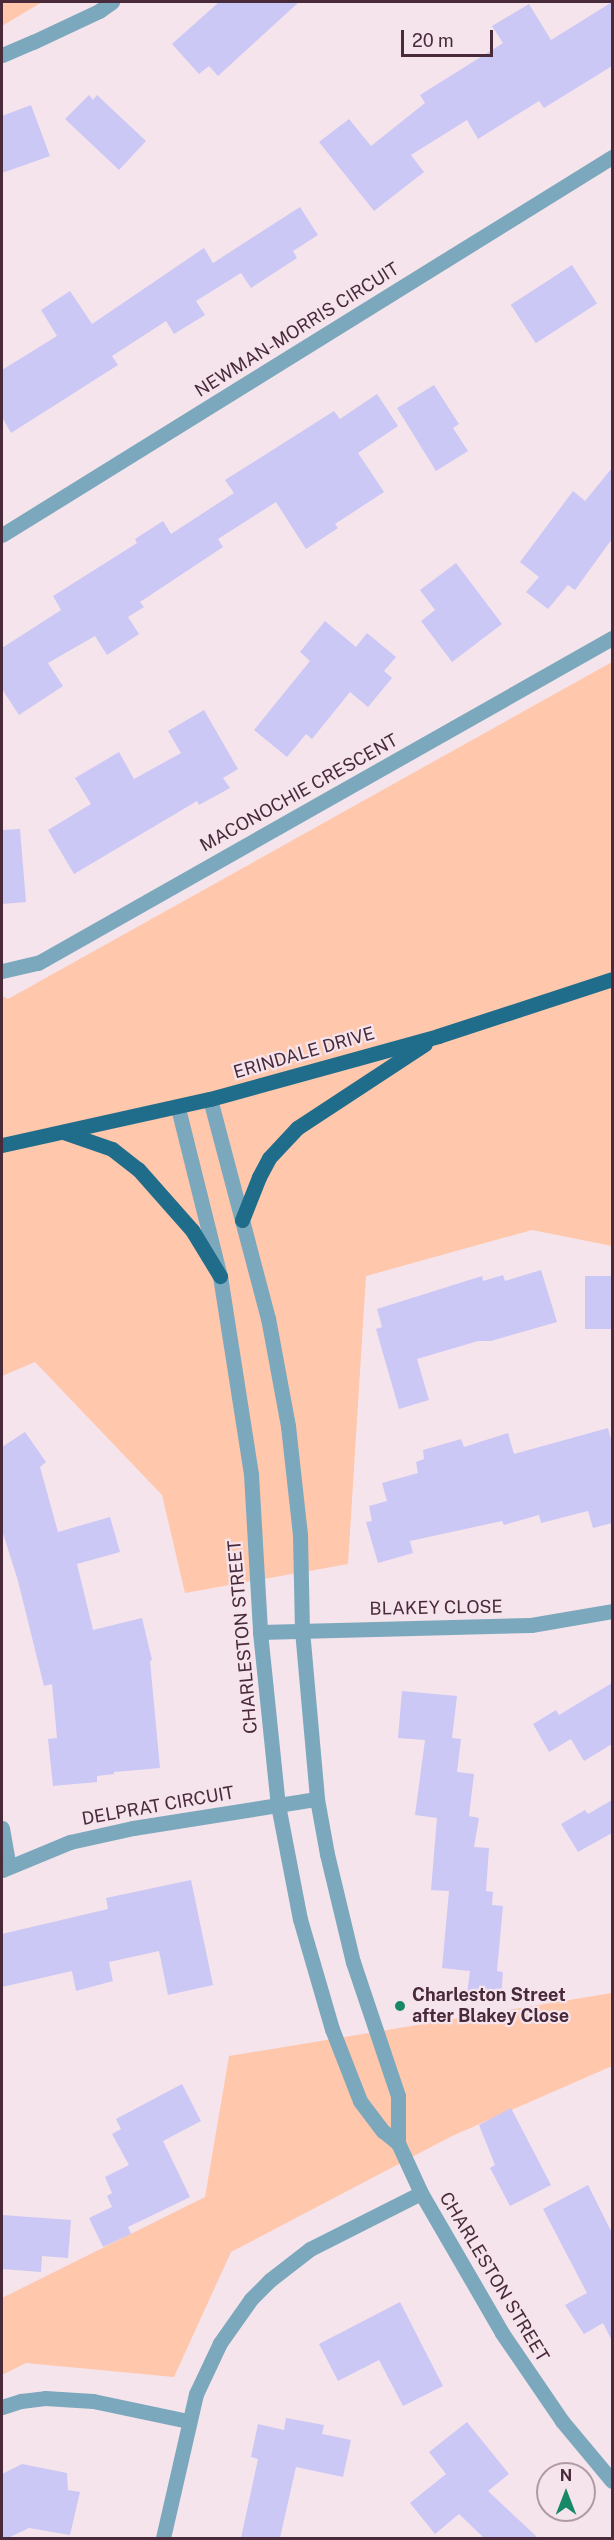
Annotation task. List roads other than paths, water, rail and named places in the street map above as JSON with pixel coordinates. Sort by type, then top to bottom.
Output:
[{"type":"main road","name":"ERINDALE DRIVE","points":[[2,1145],[210,1100],[438,1036],[612,979]]},
{"type":"main road","points":[[242,1220],[269,1158],[297,1128],[438,1036]]},
{"type":"main road","points":[[63,1132],[112,1149],[138,1168],[192,1230],[220,1276]]},
{"type":"street","points":[[2,55],[62,29],[112,2]]},
{"type":"street","name":"NEWMAN-MORRIS CIRCUIT","points":[[2,535],[612,157]]},
{"type":"street","name":"MACONOCHIE CRESCENT","points":[[2,971],[38,963],[612,638]]},
{"type":"street","name":"CHARLESTON STREET","points":[[210,1100],[268,1318],[288,1426],[300,1535],[302,1630],[317,1799],[327,1854],[353,1962],[398,2096],[398,2143],[421,2193],[501,2333],[562,2421],[612,2481]]},
{"type":"street","name":"CHARLESTON STREET","points":[[178,1108],[220,1276],[251,1474],[260,1632],[278,1805],[300,1919],[332,2029],[360,2101],[383,2131],[398,2143]]},
{"type":"street","name":"BLAKEY CLOSE","points":[[260,1632],[531,1625],[612,1611]]},
{"type":"street","name":"DELPRAT CIRCUIT","points":[[2,1828],[5,1868],[70,1842],[112,1832],[317,1799]]},
{"type":"street","points":[[163,2538],[196,2394],[220,2343],[251,2299],[270,2280],[310,2249],[421,2193]]},
{"type":"street","points":[[2,2407],[45,2398],[84,2401],[188,2421]]},
{"type":"place","name":"Charleston Street after Blakey Close","points":[[400,2006]]}]
